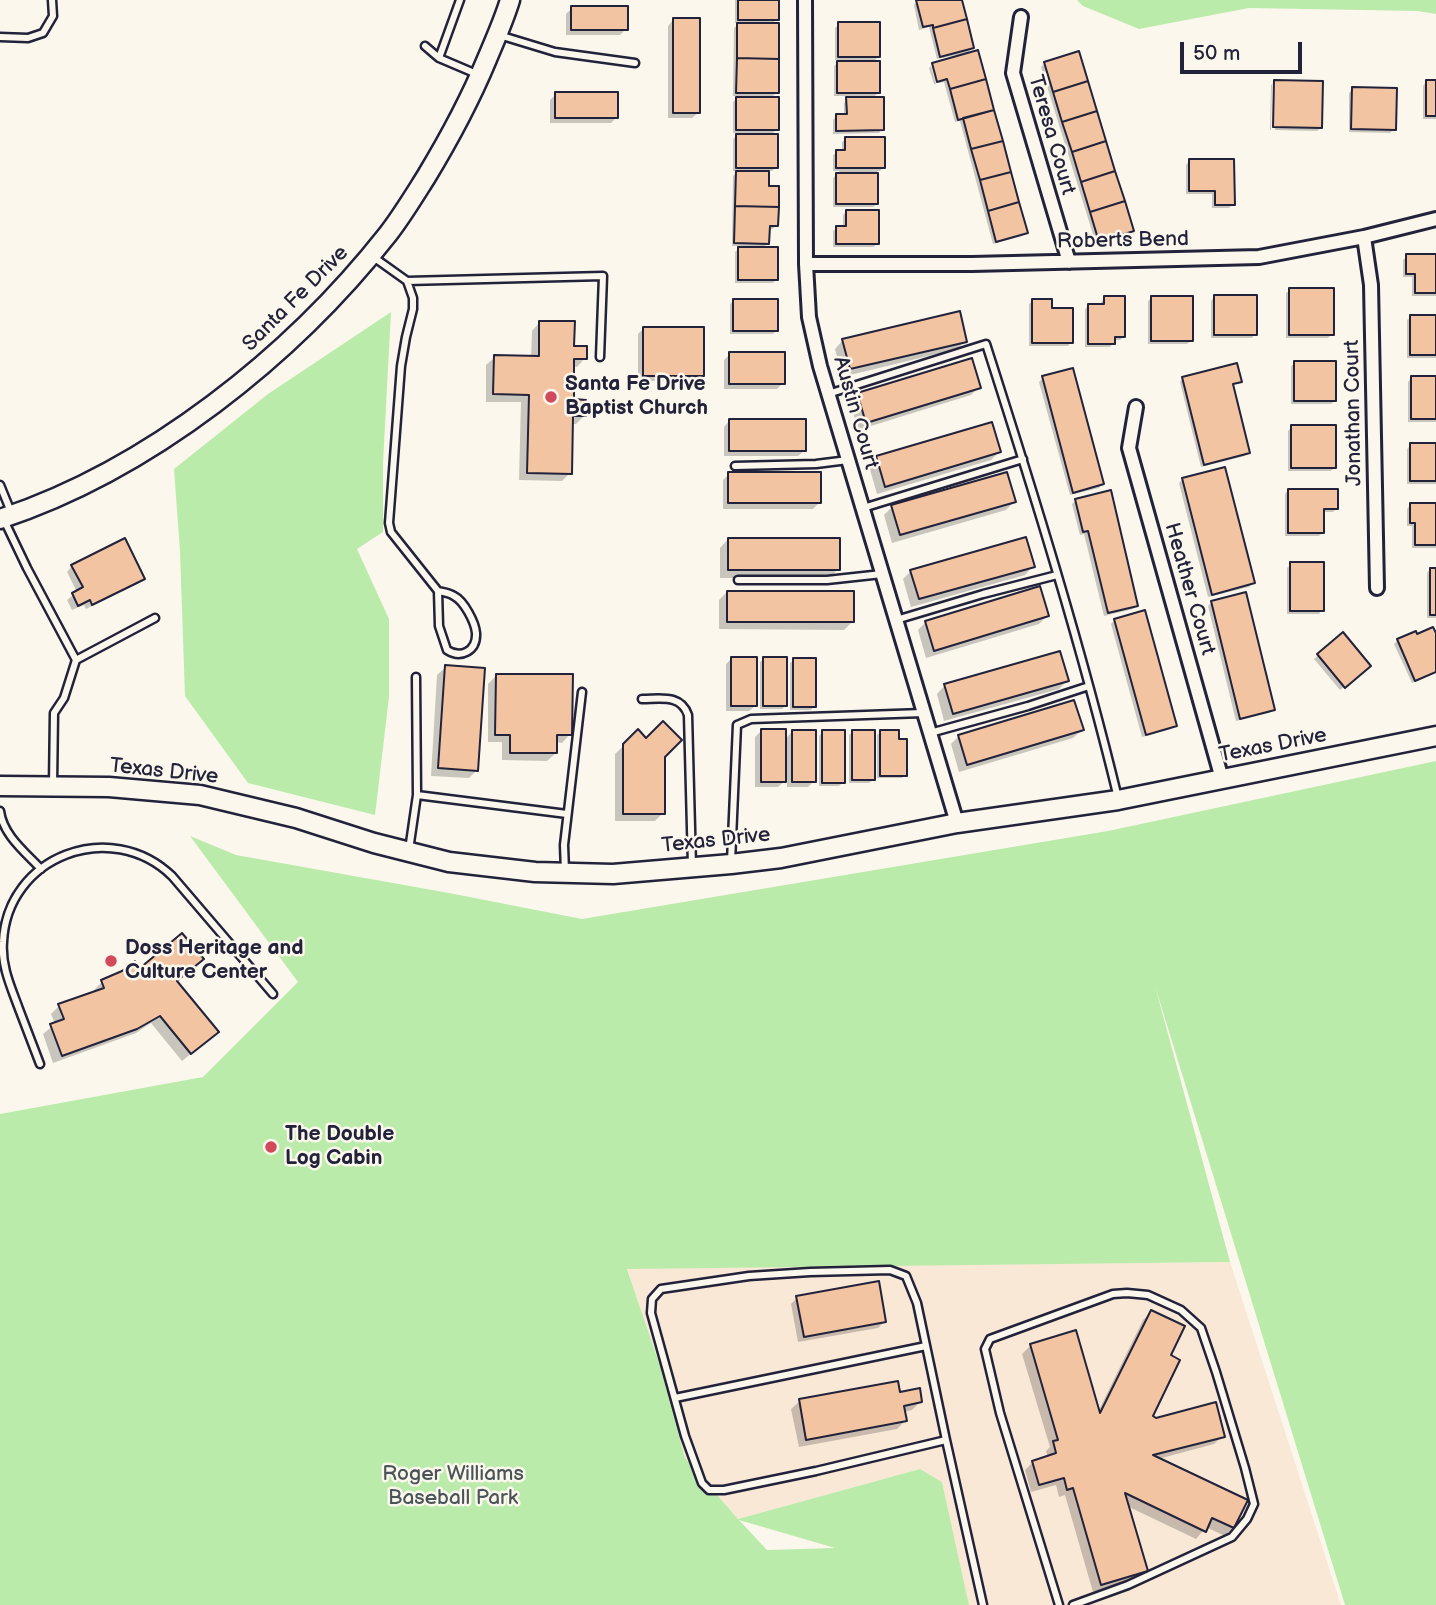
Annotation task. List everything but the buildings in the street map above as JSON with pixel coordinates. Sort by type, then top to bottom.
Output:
[{"type":"street","name":"Santa Fe Drive","points":[[5,517],[64,493],[157,443],[256,372],[318,312],[389,233],[444,148],[480,76],[510,0]]},
{"type":"street","name":"Austin Court","points":[[805,0],[805,213],[809,317],[828,394],[957,823]]},
{"type":"street","name":"Teresa Court","points":[[1021,17],[1013,73],[1069,262]]},
{"type":"street","name":"Roberts Bend","points":[[806,264],[972,264],[1259,257],[1364,237],[1436,219]]},
{"type":"street","name":"Jonathan Court","points":[[1364,237],[1371,285],[1377,589]]},
{"type":"street","name":"Heather Court","points":[[1136,407],[1129,448],[1222,779]]},
{"type":"street","name":"Texas Drive","points":[[0,786],[109,787],[200,795],[296,818],[374,843],[449,862],[535,872],[613,874],[781,858],[957,823],[1118,800],[1436,736]]},
{"type":"lane","points":[[0,37],[28,38],[43,33],[52,16],[52,0]]},
{"type":"lane","points":[[439,58],[460,0]]},
{"type":"lane","points":[[497,34],[555,52],[635,63]]},
{"type":"lane","points":[[425,46],[439,58],[480,76]]},
{"type":"lane","points":[[371,255],[407,281],[413,298],[401,366],[389,523],[391,532],[438,591],[456,596],[462,603],[474,625],[476,635],[472,648],[463,654],[454,654],[447,650],[439,626],[438,591]]},
{"type":"lane","points":[[407,281],[603,276],[600,357]]},
{"type":"lane","points":[[828,394],[986,344],[1090,686],[1118,800]]},
{"type":"lane","points":[[863,508],[1023,459]]},
{"type":"lane","points":[[735,466],[816,464],[848,460]]},
{"type":"lane","points":[[0,485],[5,517],[27,568],[76,660]]},
{"type":"lane","points":[[738,580],[827,580],[882,574]]},
{"type":"lane","points":[[896,621],[1057,575]]},
{"type":"lane","points":[[53,787],[54,713],[64,698],[76,660],[155,618]]},
{"type":"lane","points":[[408,852],[417,794],[416,677]]},
{"type":"lane","points":[[930,733],[1090,686]]},
{"type":"lane","points":[[566,873],[564,845],[582,692]]},
{"type":"lane","points":[[642,699],[680,701],[688,715],[692,868]]},
{"type":"lane","points":[[731,864],[737,724],[751,719],[924,713]]},
{"type":"lane","points":[[417,794],[567,814]]},
{"type":"lane","points":[[0,811],[10,836],[41,869]]},
{"type":"lane","points":[[40,1064],[6,974],[2,948],[4,931],[12,905],[25,884],[52,861],[68,853],[110,848],[127,850],[152,860],[172,876],[272,994]]},
{"type":"lane","points":[[946,1440],[816,1471],[724,1490],[709,1490],[702,1483],[685,1436],[650,1312],[652,1299],[661,1289],[749,1276],[890,1270],[906,1276],[917,1303],[983,1605]]},
{"type":"lane","points":[[1059,1605],[1000,1413],[985,1349],[990,1339],[1113,1294],[1149,1295],[1181,1310],[1201,1328],[1254,1504],[1247,1519],[1232,1537],[1128,1585],[1073,1605]]},
{"type":"lane","points":[[675,1398],[926,1346]]},
{"type":"shaded area","points":[[1230,1262],[1341,1605],[969,1605],[942,1482],[920,1469],[738,1519],[685,1458],[660,1366],[627,1268]]},
{"type":"green space","points":[[1077,0],[1436,0],[1436,14],[1418,11],[1249,8],[1139,29],[1083,6]]},
{"type":"green space","points":[[391,312],[383,463],[383,532],[357,549],[389,619],[389,697],[375,815],[248,783],[185,696],[174,469],[268,394]]},
{"type":"green space","name":"Roger Williams Baseball Park","points":[[1436,761],[1436,1605],[1345,1605],[1155,986],[1230,1262],[627,1269],[660,1366],[685,1458],[738,1519],[920,1469],[942,1482],[969,1605],[0,1605],[0,1114],[203,1077],[298,982],[190,836],[236,855],[582,919],[1108,831]],"holes":[[[739,1520],[835,1548],[767,1550]]]},
{"type":"place","name":"Santa Fe Drive Baptist Church","points":[[551,397]]},
{"type":"place","name":"Doss Heritage and Culture Center","points":[[111,961]]},
{"type":"place","name":"The Double Log Cabin","points":[[271,1147]]}]
